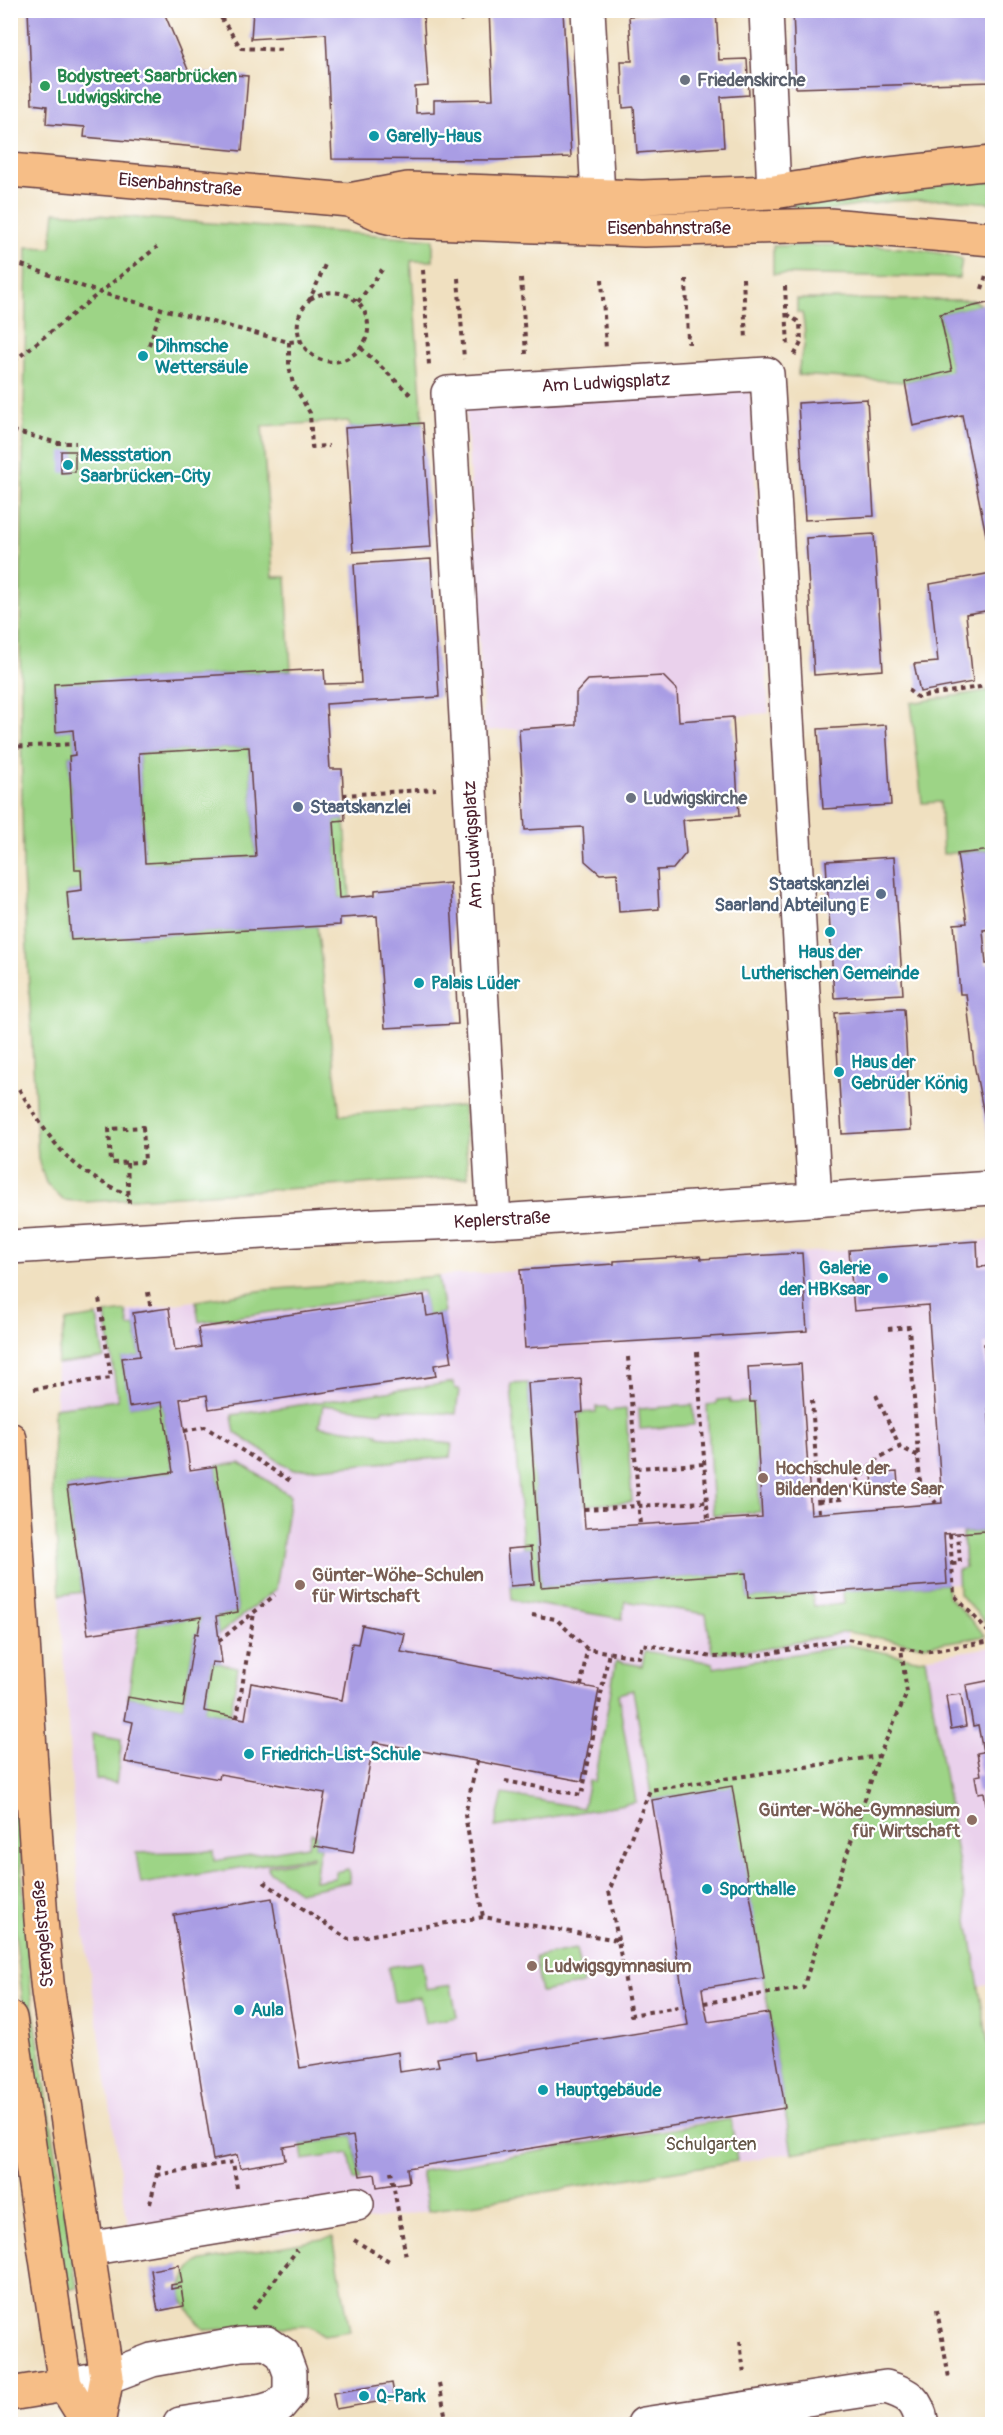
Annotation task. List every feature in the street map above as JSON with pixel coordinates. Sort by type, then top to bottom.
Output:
[{"type":"main road","name":"Eisenbahnstraße","points":[[10,170],[349,200],[408,189],[642,197],[774,192],[889,174],[993,164]]},
{"type":"main road","name":"Eisenbahnstraße","points":[[349,200],[384,216],[405,221],[644,230],[829,225],[993,239]]},
{"type":"main road","points":[[829,225],[883,217],[937,214],[993,218]]},
{"type":"main road","name":"Stengelstraße","points":[[10,1440],[46,1971],[107,2377],[98,2424]]},
{"type":"main road","points":[[10,2018],[65,2385],[89,2424]]},
{"type":"main road","points":[[10,2394],[65,2385]]},
{"type":"street","points":[[588,10],[598,196]]},
{"type":"street","points":[[766,10],[774,192]]},
{"type":"street","name":"Am Ludwigsplatz","points":[[494,1221],[448,393],[767,374],[815,1200]]},
{"type":"street","name":"Keplerstraße","points":[[10,1247],[494,1221],[993,1188]]},
{"type":"street","points":[[87,2249],[357,2204]]},
{"type":"street","points":[[65,2385],[107,2377],[152,2360],[241,2344],[267,2343],[283,2354],[290,2373],[290,2393],[279,2406],[180,2424]]},
{"type":"street","points":[[644,2424],[886,2387],[905,2393],[919,2409],[921,2420]]},
{"type":"street","points":[[262,2410],[298,2424]]},
{"type":"path","points":[[216,10],[241,48],[284,50]]},
{"type":"path","points":[[10,203],[13,221]]},
{"type":"path","points":[[14,361],[157,247]]},
{"type":"path","points":[[13,262],[102,293],[289,342],[300,341]]},
{"type":"path","points":[[310,299],[329,291],[341,292],[358,302],[365,312],[368,334],[356,354],[344,361],[320,360],[309,353],[300,341],[297,329],[302,308],[310,299],[327,262]]},
{"type":"path","points":[[358,302],[384,267]]},
{"type":"path","points":[[423,270],[430,381],[448,393]]},
{"type":"path","points":[[458,278],[464,359],[474,358]]},
{"type":"path","points":[[516,355],[527,354],[521,278]]},
{"type":"path","points":[[735,340],[747,340],[743,278]]},
{"type":"path","points":[[602,279],[606,340]]},
{"type":"path","points":[[686,279],[688,342],[700,342]]},
{"type":"path","points":[[785,286],[788,345]]},
{"type":"path","points":[[148,345],[161,309]]},
{"type":"path","points":[[787,314],[800,323],[801,343],[793,360]]},
{"type":"path","points":[[289,342],[289,366],[293,384],[310,413],[312,447],[329,446]]},
{"type":"path","points":[[361,348],[411,396]]},
{"type":"path","points":[[13,431],[58,443],[76,443]]},
{"type":"path","points":[[908,690],[917,697],[993,686]]},
{"type":"path","points":[[10,747],[74,744]]},
{"type":"path","points":[[343,795],[470,787]]},
{"type":"path","points":[[19,1089],[54,1144],[78,1168],[100,1183],[129,1195]]},
{"type":"path","points":[[143,1127],[145,1162],[127,1163],[111,1163],[109,1129],[143,1127]]},
{"type":"path","points":[[127,1163],[129,1206]]},
{"type":"path","points":[[148,1292],[151,1311]]},
{"type":"path","points":[[34,1389],[111,1378],[99,1298]]},
{"type":"path","points":[[888,1329],[909,1328],[920,1481],[936,1503]]},
{"type":"path","points":[[697,1352],[708,1520]]},
{"type":"path","points":[[628,1357],[640,1525]]},
{"type":"path","points":[[876,1395],[900,1447],[918,1456]]},
{"type":"path","points":[[812,1400],[819,1513]]},
{"type":"path","points":[[184,1431],[205,1427],[292,1482]]},
{"type":"path","points":[[819,1501],[841,1499],[878,1458],[900,1447]]},
{"type":"path","points":[[636,1468],[704,1464]]},
{"type":"path","points":[[584,1509],[707,1502]]},
{"type":"path","points":[[950,1534],[954,1595],[993,1636]]},
{"type":"path","points":[[952,1564],[960,1563],[958,1534]]},
{"type":"path","points":[[219,1641],[275,1595]]},
{"type":"path","points":[[237,1718],[254,1613]]},
{"type":"path","points":[[532,1615],[556,1619],[587,1649],[639,1657],[642,1644],[712,1657],[760,1655],[847,1639],[924,1652],[993,1641]]},
{"type":"path","points":[[704,2003],[803,1988],[879,1756],[907,1694],[901,1648]]},
{"type":"path","points":[[581,1686],[587,1649]]},
{"type":"path","points":[[505,1781],[582,1795],[609,1652]]},
{"type":"path","points":[[685,2006],[631,2015],[609,1891],[650,1790],[879,1756]]},
{"type":"path","points":[[477,1761],[465,1815],[483,1917]]},
{"type":"path","points":[[264,1882],[348,1939],[483,1917],[618,1940]]},
{"type":"path","points":[[147,2214],[160,2161]]},
{"type":"path","points":[[157,2175],[233,2162],[243,2224]]},
{"type":"path","points":[[391,2171],[406,2257]]},
{"type":"path","points":[[350,2237],[389,2261]]},
{"type":"path","points":[[241,2344],[248,2317],[301,2244]]},
{"type":"path","points":[[937,2310],[948,2378]]},
{"type":"path","points":[[439,2383],[447,2424]]},
{"type":"shaded area","points":[[749,375],[769,713],[679,721],[677,690],[663,676],[589,680],[576,693],[576,725],[484,731],[465,392]]},
{"type":"shaded area","points":[[992,1240],[992,1580],[844,1592],[848,1645],[916,1659],[992,1647],[992,1983],[979,1986],[992,2067],[992,2121],[133,2258],[79,1899],[53,1488],[57,1364],[66,1321],[265,1290],[614,1265],[614,1261],[700,1256],[701,1259]]},
{"type":"green space","points":[[992,178],[992,203],[948,199],[893,201],[793,215],[793,202]]},
{"type":"green space","points":[[55,212],[433,239],[433,261],[411,261],[423,423],[351,428],[348,421],[262,426],[273,577],[286,577],[291,670],[54,685],[56,731],[73,730],[75,755],[69,756],[75,870],[81,870],[82,890],[67,892],[71,940],[317,926],[340,1115],[463,1106],[468,1177],[86,1202],[63,1200],[46,1183],[38,1159],[23,874],[20,635],[27,247],[51,248]]},
{"type":"green space","points":[[773,246],[888,247],[948,255],[962,259],[959,278],[773,274]]},
{"type":"green space","points":[[797,299],[973,300],[981,305],[940,314],[952,371],[905,382],[798,375],[805,334],[802,313],[797,313]]},
{"type":"green space","points":[[992,690],[992,850],[943,854],[940,802],[922,803],[911,703]]},
{"type":"green space","points":[[249,747],[256,857],[145,863],[139,753]]},
{"type":"green space","points":[[345,820],[350,897],[339,898],[334,821]]},
{"type":"green space","points":[[438,1276],[444,1313],[427,1316],[423,1291],[199,1322],[196,1301],[265,1290]]},
{"type":"green space","points":[[126,1311],[129,1327],[135,1326],[140,1356],[122,1359],[130,1407],[162,1402],[173,1472],[67,1487],[82,1592],[60,1595],[53,1488],[54,1408],[118,1400],[105,1314]]},
{"type":"green space","points":[[97,1316],[104,1358],[57,1364],[66,1321]]},
{"type":"green space","points":[[454,1382],[455,1389],[459,1389],[456,1414],[383,1409],[382,1412],[323,1405],[319,1426],[378,1433],[378,1436],[452,1444],[450,1457],[293,1470],[235,1433],[232,1415]]},
{"type":"green space","points":[[528,1383],[541,1587],[746,1573],[748,1598],[812,1594],[814,1606],[844,1604],[843,1591],[947,1584],[948,1596],[986,1636],[923,1646],[847,1632],[759,1650],[712,1652],[706,1614],[625,1601],[622,1619],[512,1600],[511,1586],[534,1584],[531,1547],[523,1548],[511,1384]]},
{"type":"green space","points":[[730,1399],[730,1403],[754,1402],[760,1512],[713,1515],[707,1405],[716,1404],[717,1400]]},
{"type":"green space","points":[[693,1405],[694,1425],[640,1429],[639,1409]]},
{"type":"green space","points":[[596,1407],[606,1407],[608,1411],[626,1409],[632,1502],[585,1505],[579,1413],[596,1412]]},
{"type":"green space","points":[[240,1463],[290,1495],[276,1589],[218,1635],[216,1616],[238,1612],[216,1466]]},
{"type":"green space","points":[[992,1531],[992,1629],[959,1594],[958,1570],[965,1568],[963,1533]]},
{"type":"green space","points":[[201,1617],[198,1634],[195,1634],[183,1707],[128,1697],[139,1626]]},
{"type":"green space","points":[[848,1645],[916,1659],[925,1658],[992,2067],[992,2121],[792,2153],[732,1787],[652,1800],[633,1690],[618,1694],[636,1802],[495,1827],[503,1794],[583,1808],[589,1781],[595,1782],[616,1661],[642,1666],[645,1651],[713,1663],[714,1668]]},
{"type":"green space","points":[[212,1662],[238,1667],[230,1716],[204,1711]]},
{"type":"green space","points":[[10,1714],[31,1994],[77,2288],[66,2290],[30,2058],[14,1919],[10,1842]]},
{"type":"green space","points":[[92,1734],[121,1739],[116,1783],[96,1779]]},
{"type":"green space","points":[[311,1833],[317,1835],[315,1846],[320,1847],[315,1881],[335,1878],[335,1872],[348,1869],[350,1882],[299,1892],[269,1871],[268,1866],[313,1858],[313,1856],[141,1884],[136,1853],[213,1851],[214,1861],[308,1846]]},
{"type":"green space","points":[[576,1949],[583,1984],[541,1992],[535,1957]]},
{"type":"green space","points":[[422,1962],[426,1989],[451,1985],[457,2017],[425,2023],[420,1997],[394,2001],[388,1967]]},
{"type":"green space","name":"Schulgarten","points":[[731,2119],[737,2161],[428,2211],[421,2171]]},
{"type":"green space","points":[[353,2136],[360,2180],[354,2181],[349,2153],[303,2160],[301,2145]]},
{"type":"green space","points":[[333,2237],[350,2331],[324,2335],[309,2326],[205,2330],[185,2305],[182,2297],[184,2280],[198,2262]]},
{"type":"building","points":[[28,10],[163,10],[189,72],[248,76],[242,151],[84,137],[85,127],[46,124],[47,106],[32,104]]},
{"type":"building","points":[[253,10],[423,10],[428,86],[415,87],[416,113],[434,112],[434,100],[493,99],[489,10],[563,10],[571,157],[497,160],[332,159],[326,34],[251,39]]},
{"type":"building","points":[[452,10],[470,10],[469,17],[461,21],[452,18]]},
{"type":"building","name":"Friedenskirche","points":[[716,10],[719,60],[747,59],[749,95],[721,97],[724,147],[637,153],[634,107],[623,108],[621,61],[632,61],[629,16]]},
{"type":"building","points":[[793,10],[992,10],[992,82],[796,88]]},
{"type":"building","points":[[992,302],[991,560],[962,415],[913,426],[905,382],[952,371],[940,314]]},
{"type":"building","points":[[867,399],[874,516],[805,520],[798,403]]},
{"type":"building","points":[[423,423],[431,547],[353,552],[345,428]]},
{"type":"building","name":"Messstation Saarbrücken-City","points":[[61,451],[75,451],[75,472],[61,473]]},
{"type":"building","points":[[874,534],[883,670],[814,675],[806,538]]},
{"type":"building","name":"Staatskanzlei","points":[[431,559],[439,697],[326,704],[330,769],[342,769],[345,820],[334,821],[339,898],[375,895],[375,890],[450,883],[458,1024],[385,1028],[377,916],[340,918],[340,925],[71,940],[67,892],[82,890],[81,870],[75,870],[69,756],[75,755],[73,730],[56,732],[54,684],[324,669],[325,684],[361,683],[354,564]],"holes":[[[249,747],[256,857],[145,863],[139,753]]]},
{"type":"building","points":[[992,573],[992,610],[966,614],[973,682],[920,692],[914,664],[938,662],[930,584]]},
{"type":"building","name":"Ludwigskirche","points":[[663,676],[677,690],[679,721],[733,717],[739,816],[683,820],[686,853],[673,869],[657,870],[659,909],[619,912],[617,873],[600,874],[585,861],[583,827],[525,830],[519,729],[576,725],[576,693],[588,680]]},
{"type":"building","points":[[886,725],[891,805],[823,809],[818,729]]},
{"type":"building","points":[[992,850],[992,929],[983,930],[986,964],[992,964],[992,1145],[990,1145],[974,1064],[966,994],[960,994],[954,924],[967,923],[957,854]]},
{"type":"building","points":[[894,857],[903,994],[834,998],[826,861]]},
{"type":"building","points":[[904,1009],[911,1130],[842,1134],[835,1013]]},
{"type":"building","points":[[977,1241],[978,1267],[992,1266],[992,1343],[984,1344],[992,1460],[992,1508],[985,1508],[986,1531],[944,1534],[947,1584],[748,1598],[746,1573],[541,1587],[528,1383],[581,1379],[583,1412],[577,1413],[585,1528],[762,1517],[755,1402],[750,1402],[748,1367],[801,1364],[811,1514],[942,1503],[928,1305],[854,1311],[849,1250]]},
{"type":"building","points":[[802,1253],[807,1331],[525,1348],[520,1270],[614,1264],[614,1261]]},
{"type":"building","points":[[424,1295],[427,1316],[444,1313],[452,1362],[434,1365],[436,1376],[209,1409],[207,1395],[180,1399],[190,1470],[216,1466],[238,1612],[216,1616],[222,1663],[212,1662],[204,1711],[245,1719],[251,1683],[342,1700],[352,1643],[358,1644],[362,1625],[405,1634],[401,1652],[599,1689],[582,1781],[374,1742],[353,1853],[315,1846],[325,1793],[220,1774],[219,1779],[125,1762],[133,1722],[124,1720],[128,1697],[183,1707],[195,1633],[198,1634],[201,1617],[88,1634],[67,1487],[173,1472],[162,1402],[129,1407],[122,1358],[140,1356],[133,1313],[169,1308],[175,1351],[201,1347],[198,1328]]},
{"type":"building","points":[[897,1472],[898,1484],[873,1487],[872,1474]]},
{"type":"building","points":[[531,1547],[534,1584],[510,1586],[507,1549]]},
{"type":"building","points":[[992,1680],[991,1834],[984,1792],[978,1793],[975,1776],[981,1775],[977,1753],[983,1752],[978,1725],[973,1726],[966,1685]]},
{"type":"building","points":[[961,1694],[966,1726],[951,1729],[946,1696]]},
{"type":"building","points":[[732,1786],[764,1978],[702,1988],[704,2003],[708,2022],[769,2013],[785,2108],[407,2168],[409,2182],[377,2187],[375,2174],[360,2176],[353,2136],[283,2147],[285,2160],[240,2168],[237,2155],[213,2160],[174,1915],[272,1898],[300,2068],[398,2052],[400,2072],[439,2066],[437,2058],[473,2052],[474,2060],[688,2025],[652,1800]]},
{"type":"building","points":[[179,2265],[182,2283],[171,2285],[171,2289],[181,2287],[184,2306],[158,2311],[151,2270]]},
{"type":"building","name":"Q-Park","points":[[392,2383],[395,2399],[336,2409],[333,2393]]},
{"type":"place","name":"Friedenskirche","points":[[685,80]]},
{"type":"place","name":"Bodystreet Saarbrücken Ludwigskirche","points":[[45,86]]},
{"type":"place","name":"Garelly-Haus","points":[[374,136]]},
{"type":"place","name":"Dihmsche Wettersäule","points":[[143,356]]},
{"type":"place","name":"Messstation Saarbrücken-City","points":[[68,465]]},
{"type":"place","name":"Ludwigskirche","points":[[631,798]]},
{"type":"place","name":"Staatskanzlei","points":[[298,807]]},
{"type":"place","name":"Staatskanzlei Saarland Abteilung E","points":[[881,894]]},
{"type":"place","name":"Haus der Lutherischen Gemeinde","points":[[830,932]]},
{"type":"place","name":"Palais Lüder","points":[[419,983]]},
{"type":"place","name":"Haus der Gebrüder König","points":[[839,1072]]},
{"type":"place","name":"Galerie der HBKsaar","points":[[883,1278]]},
{"type":"place","name":"Hochschule der Bildenden Künste Saar","points":[[763,1478]]},
{"type":"place","name":"Günter-Wöhe-Schulen für Wirtschaft","points":[[300,1585]]},
{"type":"place","name":"Friedrich-List-Schule","points":[[249,1754]]},
{"type":"place","name":"Günter-Wöhe-Gymnasium für Wirtschaft","points":[[972,1820]]},
{"type":"place","name":"Sporthalle","points":[[707,1889]]},
{"type":"place","name":"Ludwigsgymnasium","points":[[532,1966]]},
{"type":"place","name":"Aula","points":[[239,2010]]},
{"type":"place","name":"Hauptgebäude","points":[[543,2090]]},
{"type":"place","name":"Q-Park","points":[[364,2396]]}]
